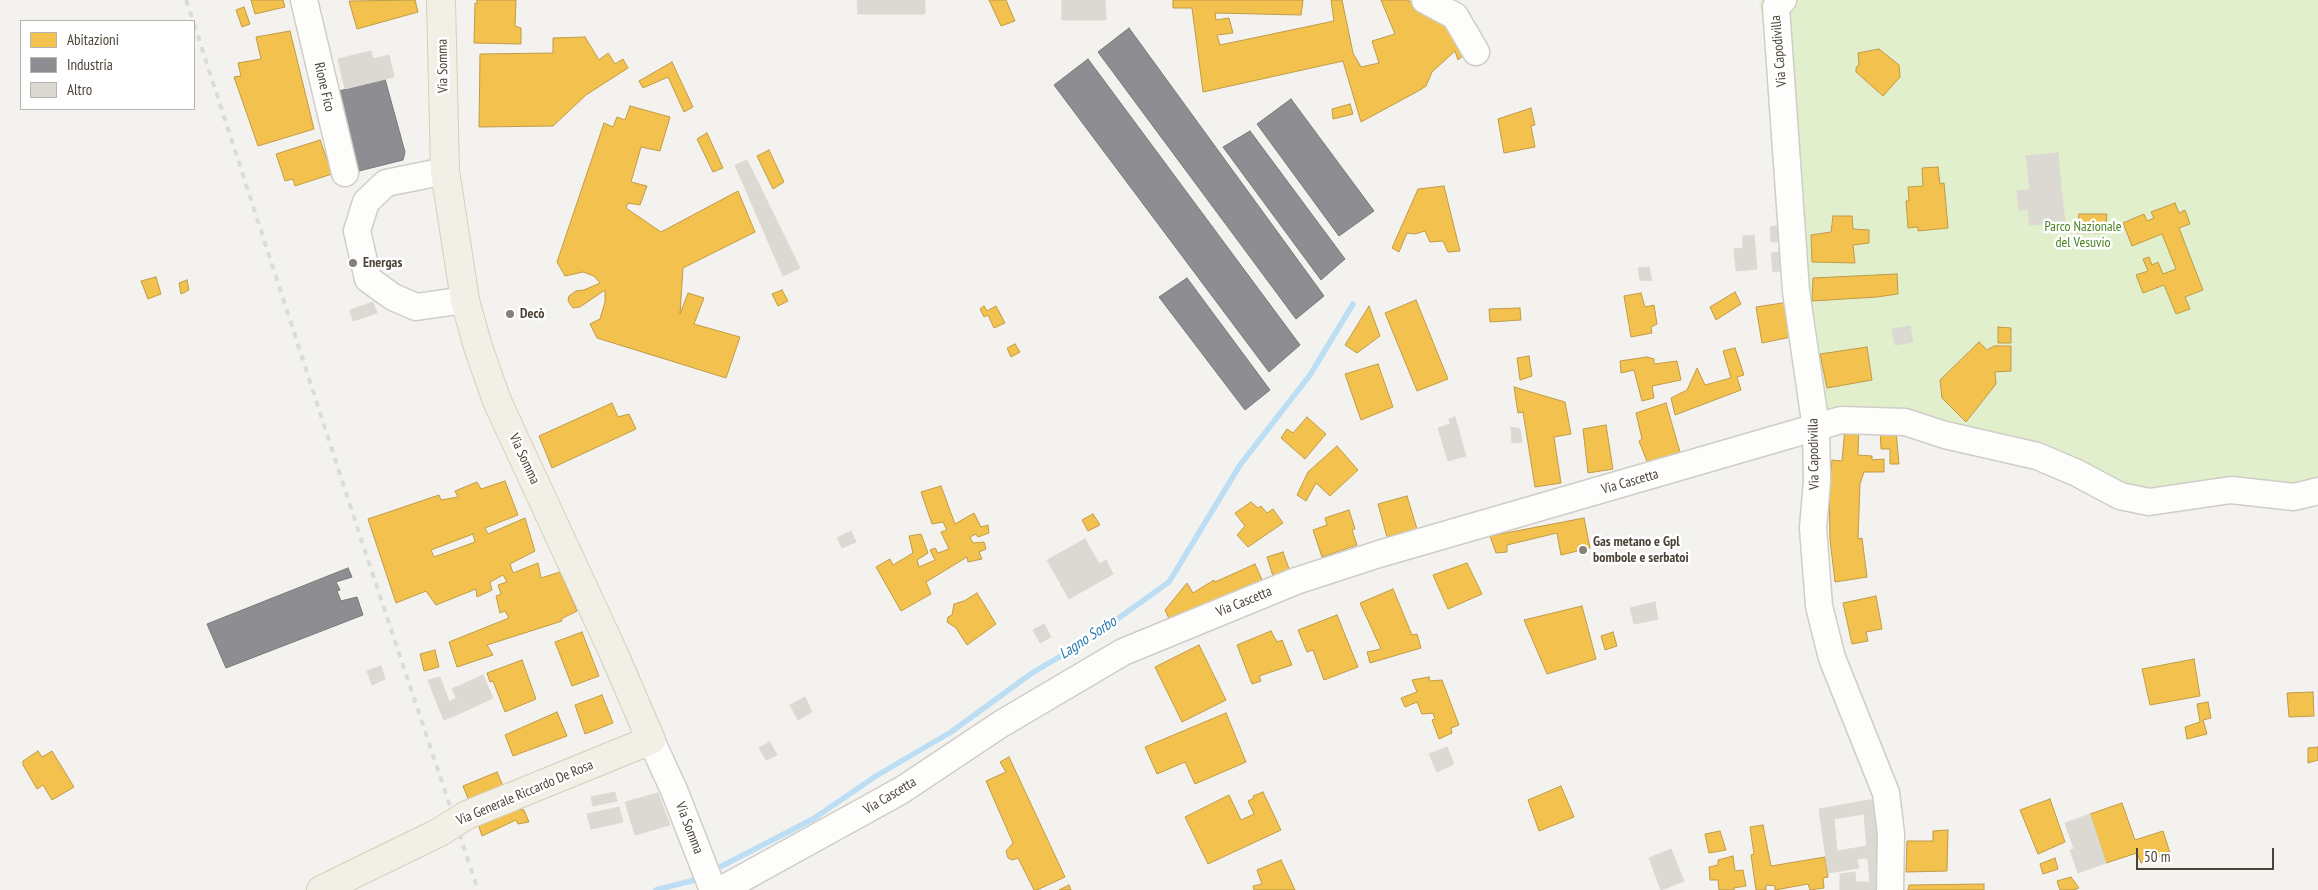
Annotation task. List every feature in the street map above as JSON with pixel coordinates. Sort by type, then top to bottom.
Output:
[{"type":"main road","name":"Via Somma","points":[[441,0],[445,170],[465,300],[478,347],[497,402],[614,654],[651,740]]},
{"type":"main road","name":"Via Generale Riccardo De Rosa","points":[[321,890],[438,833],[467,815],[651,740]]},
{"type":"street","name":"Rione Fico","points":[[304,0],[345,173]]},
{"type":"street","points":[[1425,0],[1455,16],[1476,52]]},
{"type":"street","name":"Via Capodivilla","points":[[1779,3],[1796,291],[1816,428],[1817,482],[1813,528],[1819,606],[1832,658],[1886,793],[1891,834],[1890,890]]},
{"type":"street","points":[[445,170],[386,183],[366,202],[357,231],[368,278],[392,298],[416,307],[465,300]]},
{"type":"street","name":"Via Cascetta","points":[[721,890],[902,790],[1001,724],[1123,652],[1296,581],[1342,566],[1841,420],[1905,422],[1945,435],[2037,456],[2077,473],[2120,496],[2149,502],[2231,490],[2294,497],[2318,491]]},
{"type":"street","name":"Via Somma","points":[[651,740],[674,790],[713,890]]},
{"type":"green space","name":"Parco Nazionale del Vesuvio","points":[[1759,0],[2318,0],[2318,499],[2152,493],[1910,433],[1806,421],[1777,97]]},
{"type":"building: Abitazioni","points":[[251,0],[283,0],[285,7],[255,14]]},
{"type":"building: Abitazioni","points":[[415,0],[418,12],[357,29],[349,1]]},
{"type":"building: Abitazioni","points":[[477,0],[516,0],[515,26],[521,28],[521,44],[474,43],[475,3],[477,4]]},
{"type":"building: Abitazioni","points":[[989,0],[1006,0],[1015,21],[1001,26]]},
{"type":"building: Abitazioni","points":[[1173,0],[1303,0],[1301,15],[1215,13],[1216,20],[1229,18],[1233,33],[1217,35],[1220,45],[1334,21],[1331,0],[1342,0],[1353,53],[1361,67],[1379,63],[1372,41],[1395,34],[1381,0],[1407,0],[1448,19],[1464,55],[1458,60],[1455,51],[1432,72],[1426,86],[1361,122],[1343,61],[1203,92],[1192,8],[1173,8]]},
{"type":"building: Abitazioni","points":[[244,7],[250,24],[242,27],[236,10]]},
{"type":"building: Abitazioni","points":[[290,31],[314,129],[258,146],[234,77],[241,76],[238,63],[261,59],[256,37]]},
{"type":"building: Abitazioni","points":[[585,37],[599,60],[608,53],[615,64],[623,59],[628,68],[586,95],[553,126],[479,127],[480,54],[553,53],[553,38]]},
{"type":"building: Abitazioni","points":[[1879,49],[1899,65],[1900,77],[1883,96],[1856,72],[1859,64],[1858,53]]},
{"type":"building: Abitazioni","points":[[672,62],[693,107],[684,112],[668,77],[643,88],[639,81]]},
{"type":"building: Abitazioni","points":[[1350,104],[1353,114],[1333,119],[1332,109]]},
{"type":"building: Abitazioni","points":[[630,106],[670,117],[660,151],[641,147],[631,182],[647,186],[640,205],[628,203],[626,208],[661,232],[738,191],[755,232],[683,268],[680,314],[688,293],[704,298],[694,324],[740,337],[726,378],[597,338],[590,324],[600,319],[605,302],[605,290],[580,307],[573,308],[568,301],[569,296],[576,291],[584,290],[600,283],[594,276],[583,272],[565,276],[557,262],[604,123],[613,127],[617,117],[625,120]]},
{"type":"building: Abitazioni","points":[[1531,108],[1535,125],[1531,126],[1535,147],[1504,153],[1498,119]]},
{"type":"building: Abitazioni","points":[[707,133],[723,168],[713,172],[697,139]]},
{"type":"building: Abitazioni","points":[[320,140],[332,174],[295,186],[293,179],[285,181],[276,154]]},
{"type":"building: Abitazioni","points":[[769,150],[784,182],[773,189],[757,156]]},
{"type":"building: Abitazioni","points":[[1938,167],[1940,184],[1944,183],[1948,228],[1918,231],[1918,227],[1908,228],[1906,201],[1909,201],[1908,187],[1923,186],[1922,168]]},
{"type":"building: Abitazioni","points":[[1444,186],[1460,251],[1448,252],[1443,241],[1430,242],[1425,231],[1415,234],[1407,233],[1399,252],[1392,248],[1418,189]]},
{"type":"building: Abitazioni","points":[[2175,203],[2179,213],[2185,210],[2190,224],[2179,228],[2203,290],[2185,297],[2190,309],[2176,314],[2164,285],[2143,293],[2136,275],[2148,271],[2143,259],[2149,257],[2152,265],[2158,262],[2163,274],[2176,269],[2162,234],[2132,246],[2123,223],[2144,214],[2147,221],[2154,218],[2151,212]]},
{"type":"building: Abitazioni","points":[[2079,214],[2107,214],[2105,233],[2077,233]]},
{"type":"building: Abitazioni","points":[[1833,216],[1852,216],[1853,229],[1869,230],[1869,243],[1853,245],[1855,263],[1812,262],[1811,235],[1831,232]]},
{"type":"building: Abitazioni","points":[[1897,274],[1898,294],[1812,301],[1813,278]]},
{"type":"building: Abitazioni","points":[[156,277],[161,294],[148,299],[141,281]]},
{"type":"building: Abitazioni","points":[[187,280],[189,290],[181,294],[179,283]]},
{"type":"building: Abitazioni","points":[[782,290],[788,301],[778,306],[772,294]]},
{"type":"building: Abitazioni","points":[[1735,292],[1741,304],[1716,320],[1710,307]]},
{"type":"building: Abitazioni","points":[[1641,293],[1645,307],[1654,305],[1657,324],[1651,327],[1652,333],[1631,337],[1624,296]]},
{"type":"building: Abitazioni","points":[[1416,300],[1448,379],[1417,391],[1385,313]]},
{"type":"building: Abitazioni","points":[[1789,302],[1796,336],[1762,343],[1756,307]]},
{"type":"building: Abitazioni","points":[[984,306],[987,311],[996,306],[1005,323],[994,328],[988,315],[984,317],[980,309]]},
{"type":"building: Abitazioni","points":[[1369,306],[1380,336],[1357,353],[1345,345]]},
{"type":"building: Abitazioni","points":[[1520,308],[1521,320],[1490,322],[1489,309]]},
{"type":"building: Abitazioni","points":[[1998,327],[2011,328],[2011,343],[1998,343]]},
{"type":"building: Abitazioni","points":[[1979,342],[1987,350],[1994,346],[2011,346],[2011,371],[1995,372],[1996,384],[1966,422],[1942,398],[1940,380]]},
{"type":"building: Abitazioni","points":[[1015,344],[1020,352],[1011,357],[1007,348]]},
{"type":"building: Abitazioni","points":[[1867,347],[1872,380],[1827,388],[1820,354]]},
{"type":"building: Abitazioni","points":[[1735,348],[1744,375],[1737,377],[1741,390],[1675,415],[1671,398],[1687,390],[1697,368],[1705,385],[1731,378],[1723,351]]},
{"type":"building: Abitazioni","points":[[1529,356],[1532,376],[1520,380],[1517,358]]},
{"type":"building: Abitazioni","points":[[1647,357],[1654,359],[1654,364],[1677,361],[1681,380],[1652,386],[1654,398],[1642,401],[1634,370],[1621,373],[1620,361]]},
{"type":"building: Abitazioni","points":[[1378,364],[1393,407],[1361,420],[1345,374]]},
{"type":"building: Abitazioni","points":[[1514,387],[1565,402],[1571,434],[1554,437],[1561,483],[1535,487],[1523,412],[1518,413]]},
{"type":"building: Abitazioni","points":[[612,403],[618,417],[629,414],[636,429],[552,468],[539,436]]},
{"type":"building: Abitazioni","points":[[1666,403],[1680,452],[1648,464],[1639,441],[1642,439],[1636,413]]},
{"type":"building: Abitazioni","points":[[1307,417],[1326,434],[1305,459],[1281,438],[1287,429],[1293,433]]},
{"type":"building: Abitazioni","points":[[1606,425],[1613,469],[1588,473],[1583,429]]},
{"type":"building: Abitazioni","points":[[1859,427],[1858,455],[1872,456],[1872,460],[1884,459],[1884,472],[1864,472],[1860,484],[1858,539],[1862,538],[1867,577],[1835,582],[1830,540],[1829,487],[1832,460],[1842,461],[1845,428]]},
{"type":"building: Abitazioni","points":[[1880,429],[1896,431],[1899,464],[1890,464],[1890,449],[1881,449]]},
{"type":"building: Abitazioni","points":[[1337,446],[1358,470],[1330,496],[1316,483],[1306,501],[1297,495],[1308,472]]},
{"type":"building: Abitazioni","points":[[505,481],[518,515],[485,528],[488,534],[525,518],[535,551],[510,564],[513,573],[538,563],[541,578],[560,572],[577,611],[561,619],[562,621],[487,645],[493,655],[457,667],[449,642],[509,618],[505,611],[500,613],[496,596],[501,594],[498,585],[507,582],[503,575],[490,582],[492,590],[477,597],[476,589],[436,605],[426,591],[396,603],[368,519],[439,495],[441,500],[458,497],[455,491],[477,482],[481,489]],"holes":[[[473,534],[475,542],[434,557],[431,550]]]},
{"type":"building: Abitazioni","points":[[941,486],[955,524],[974,513],[981,527],[988,525],[989,533],[978,537],[976,534],[970,537],[973,543],[984,542],[986,549],[979,552],[982,559],[968,562],[967,557],[926,582],[931,594],[901,611],[876,567],[890,559],[893,565],[913,553],[909,536],[921,534],[928,553],[917,560],[919,567],[935,560],[930,550],[935,548],[938,553],[949,549],[941,532],[947,530],[943,522],[932,524],[921,492]]},
{"type":"building: Abitazioni","points":[[1407,496],[1417,529],[1387,537],[1378,504]]},
{"type":"building: Abitazioni","points":[[1251,502],[1258,508],[1261,506],[1267,513],[1273,509],[1283,523],[1248,547],[1237,535],[1245,526],[1235,513]]},
{"type":"building: Abitazioni","points":[[1349,510],[1355,529],[1352,530],[1357,545],[1322,557],[1313,530],[1327,525],[1325,518]]},
{"type":"building: Abitazioni","points":[[1093,514],[1100,525],[1088,531],[1082,520]]},
{"type":"building: Abitazioni","points":[[1584,518],[1590,548],[1561,555],[1557,533],[1507,545],[1507,552],[1496,553],[1490,536]]},
{"type":"building: Abitazioni","points":[[1283,552],[1289,569],[1273,576],[1267,557]]},
{"type":"building: Abitazioni","points":[[1467,563],[1482,594],[1448,609],[1433,575]]},
{"type":"building: Abitazioni","points":[[1255,564],[1263,582],[1171,623],[1165,610],[1187,583],[1193,593],[1214,580],[1215,582]]},
{"type":"building: Abitazioni","points":[[1393,589],[1412,635],[1417,634],[1421,648],[1370,663],[1367,652],[1381,649],[1360,603]]},
{"type":"building: Abitazioni","points":[[977,593],[996,624],[967,645],[956,628],[947,622],[948,617],[952,615],[954,604],[964,601]]},
{"type":"building: Abitazioni","points":[[1876,596],[1882,629],[1866,632],[1868,641],[1852,644],[1843,603]]},
{"type":"building: Abitazioni","points":[[1582,606],[1596,659],[1547,674],[1524,620]]},
{"type":"building: Abitazioni","points":[[1337,615],[1358,667],[1324,680],[1313,650],[1307,652],[1298,630]]},
{"type":"building: Abitazioni","points":[[1271,631],[1277,642],[1282,640],[1292,665],[1259,676],[1261,681],[1252,684],[1237,645]]},
{"type":"building: Abitazioni","points":[[582,632],[599,676],[572,686],[555,642]]},
{"type":"building: Abitazioni","points":[[1613,632],[1617,646],[1605,650],[1601,636]]},
{"type":"building: Abitazioni","points":[[1199,645],[1226,700],[1182,722],[1155,667]]},
{"type":"building: Abitazioni","points":[[435,650],[439,667],[424,671],[420,654]]},
{"type":"building: Abitazioni","points":[[2194,659],[2200,696],[2150,705],[2142,669]]},
{"type":"building: Abitazioni","points":[[522,660],[536,699],[505,712],[493,681],[490,682],[487,673]]},
{"type":"building: Abitazioni","points":[[1429,677],[1430,681],[1442,680],[1459,725],[1451,728],[1452,733],[1439,739],[1432,720],[1435,719],[1433,713],[1422,714],[1417,702],[1405,707],[1401,698],[1417,692],[1412,680]]},
{"type":"building: Abitazioni","points":[[2313,692],[2314,716],[2289,717],[2287,693]]},
{"type":"building: Abitazioni","points":[[602,695],[613,723],[585,734],[575,705]]},
{"type":"building: Abitazioni","points":[[2208,702],[2211,718],[2203,720],[2207,734],[2187,739],[2185,727],[2200,722],[2197,704]]},
{"type":"building: Abitazioni","points":[[557,712],[567,736],[513,756],[505,735]]},
{"type":"building: Abitazioni","points":[[1226,713],[1246,762],[1195,784],[1185,762],[1157,774],[1145,747]]},
{"type":"building: Abitazioni","points":[[2318,747],[2318,760],[2308,763],[2308,748]]},
{"type":"building: Abitazioni","points":[[38,751],[42,757],[52,751],[74,787],[52,800],[43,785],[37,789],[23,765],[23,761]]},
{"type":"building: Abitazioni","points":[[1009,757],[1065,877],[1037,890],[1034,890],[1018,858],[1012,860],[1008,858],[1006,851],[1013,843],[986,781],[1006,772],[1000,762]]},
{"type":"building: Abitazioni","points":[[497,772],[503,786],[469,801],[463,786]]},
{"type":"building: Abitazioni","points":[[1561,786],[1574,817],[1539,831],[1528,800]]},
{"type":"building: Abitazioni","points":[[1263,792],[1281,830],[1208,864],[1185,817],[1229,795],[1241,820],[1254,814],[1248,801],[1254,798],[1253,796]]},
{"type":"building: Abitazioni","points":[[2050,799],[2065,842],[2038,854],[2020,810]]},
{"type":"building: Abitazioni","points":[[2122,803],[2135,840],[2163,831],[2170,853],[2141,863],[2137,853],[2106,863],[2090,814]]},
{"type":"building: Abitazioni","points":[[512,808],[524,810],[529,822],[518,824],[516,820],[482,836],[478,824]]},
{"type":"building: Abitazioni","points":[[1763,825],[1771,866],[1825,857],[1828,877],[1823,878],[1824,888],[1810,890],[1808,884],[1775,890],[1775,886],[1766,885],[1766,890],[1756,890],[1751,855],[1754,854],[1750,827]]},
{"type":"building: Abitazioni","points":[[1948,830],[1947,871],[1906,872],[1907,841],[1933,841],[1933,831]]},
{"type":"building: Abitazioni","points":[[1720,831],[1726,850],[1709,853],[1705,834]]},
{"type":"building: Abitazioni","points":[[1733,856],[1735,871],[1743,870],[1746,886],[1734,888],[1734,890],[1719,890],[1718,880],[1710,880],[1709,867],[1718,865],[1718,860]]},
{"type":"building: Abitazioni","points":[[2055,858],[2058,869],[2043,874],[2040,864]]},
{"type":"building: Abitazioni","points":[[1281,860],[1295,890],[1254,890],[1253,886],[1262,884],[1257,870]]},
{"type":"building: Abitazioni","points":[[2071,877],[2079,888],[2060,890],[2057,881]]},
{"type":"building: Abitazioni","points":[[1984,884],[1984,890],[1908,890],[1909,885]]},
{"type":"building: Abitazioni","points":[[1069,885],[1071,890],[1059,890]]},
{"type":"building: Industria","points":[[1129,28],[1324,296],[1296,319],[1098,52]]},
{"type":"building: Industria","points":[[1088,59],[1300,345],[1269,372],[1054,85]]},
{"type":"building: Industria","points":[[385,79],[405,152],[403,160],[359,171],[339,91]]},
{"type":"building: Industria","points":[[1291,99],[1374,211],[1339,236],[1257,124]]},
{"type":"building: Industria","points":[[1250,131],[1345,259],[1321,280],[1223,147]]},
{"type":"building: Industria","points":[[1187,278],[1270,390],[1245,410],[1159,297]]},
{"type":"building: Industria","points":[[348,568],[352,577],[336,582],[340,590],[337,591],[341,601],[357,597],[363,615],[226,668],[207,624]]},
{"type":"building: Altro","points":[[857,0],[896,0],[896,14],[858,14]]},
{"type":"building: Altro","points":[[896,0],[925,0],[925,14],[896,14]]},
{"type":"building: Altro","points":[[1062,0],[1105,0],[1106,20],[1062,20]]},
{"type":"building: Altro","points":[[371,51],[373,59],[389,55],[394,77],[345,89],[338,59]]},
{"type":"building: Altro","points":[[2058,153],[2061,187],[2030,190],[2026,156]]},
{"type":"building: Altro","points":[[747,160],[800,268],[783,276],[735,165]]},
{"type":"building: Altro","points":[[2061,187],[2065,222],[2030,225],[2028,209],[2019,210],[2017,191]]},
{"type":"building: Altro","points":[[1778,225],[1780,241],[1771,242],[1770,227]]},
{"type":"building: Altro","points":[[1754,235],[1757,269],[1736,271],[1734,249],[1743,248],[1743,236]]},
{"type":"building: Altro","points":[[1781,252],[1783,271],[1773,272],[1771,253]]},
{"type":"building: Altro","points":[[1649,267],[1652,281],[1640,280],[1638,268]]},
{"type":"building: Altro","points":[[373,302],[377,313],[353,321],[350,310]]},
{"type":"building: Altro","points":[[1910,326],[1913,342],[1895,345],[1892,329]]},
{"type":"building: Altro","points":[[1455,417],[1466,456],[1448,461],[1438,428],[1450,424],[1449,419]]},
{"type":"building: Altro","points":[[1511,427],[1520,429],[1522,442],[1512,443]]},
{"type":"building: Altro","points":[[851,531],[856,542],[842,548],[837,538]]},
{"type":"building: Altro","points":[[1085,539],[1099,564],[1106,560],[1113,574],[1069,599],[1047,560]]},
{"type":"building: Altro","points":[[1655,602],[1658,619],[1634,624],[1630,608]]},
{"type":"building: Altro","points":[[1044,624],[1051,637],[1040,643],[1033,630]]},
{"type":"building: Altro","points":[[381,666],[385,679],[372,685],[367,671]]},
{"type":"building: Altro","points":[[483,675],[493,698],[463,712],[452,689]]},
{"type":"building: Altro","points":[[440,677],[449,701],[438,706],[428,680]]},
{"type":"building: Altro","points":[[805,697],[812,712],[798,720],[790,705]]},
{"type":"building: Altro","points":[[457,698],[463,712],[444,720],[438,706]]},
{"type":"building: Altro","points":[[770,742],[777,755],[766,760],[759,748]]},
{"type":"building: Altro","points":[[1447,747],[1454,764],[1437,772],[1429,754]]},
{"type":"building: Altro","points":[[615,792],[617,801],[593,806],[591,797]]},
{"type":"building: Altro","points":[[658,793],[670,825],[635,835],[625,802]]},
{"type":"building: Altro","points":[[1877,799],[1883,859],[1868,861],[1863,801]]},
{"type":"building: Altro","points":[[1863,801],[1864,814],[1834,819],[1837,851],[1867,846],[1868,858],[1857,859],[1859,868],[1828,873],[1819,809]]},
{"type":"building: Altro","points":[[619,807],[623,822],[591,829],[587,814]]},
{"type":"building: Altro","points":[[2090,814],[2106,863],[2078,873],[2070,850],[2074,849],[2065,823]]},
{"type":"building: Altro","points":[[1671,849],[1684,881],[1661,890],[1649,858]]},
{"type":"building: Altro","points":[[1883,859],[1885,890],[1840,890],[1840,874],[1855,872],[1856,882],[1870,882],[1868,861]]},
{"type":"waterway","name":"Lagno Sorbo","points":[[722,866],[813,819],[876,776],[951,732],[1032,673],[1088,640],[1169,582],[1240,465],[1310,375],[1353,304]]},
{"type":"waterway","name":"Lagno Sorbo","points":[[656,890],[695,880]]},
{"type":"railway","points":[[186,0],[193,20]]},
{"type":"railway","points":[[195,27],[361,539],[478,890]]},
{"type":"place","name":"Energas","points":[[353,263]]},
{"type":"place","name":"Decò","points":[[510,314]]},
{"type":"place","name":"Gas metano e Gpl bombole e serbatoi","points":[[1583,550]]}]
